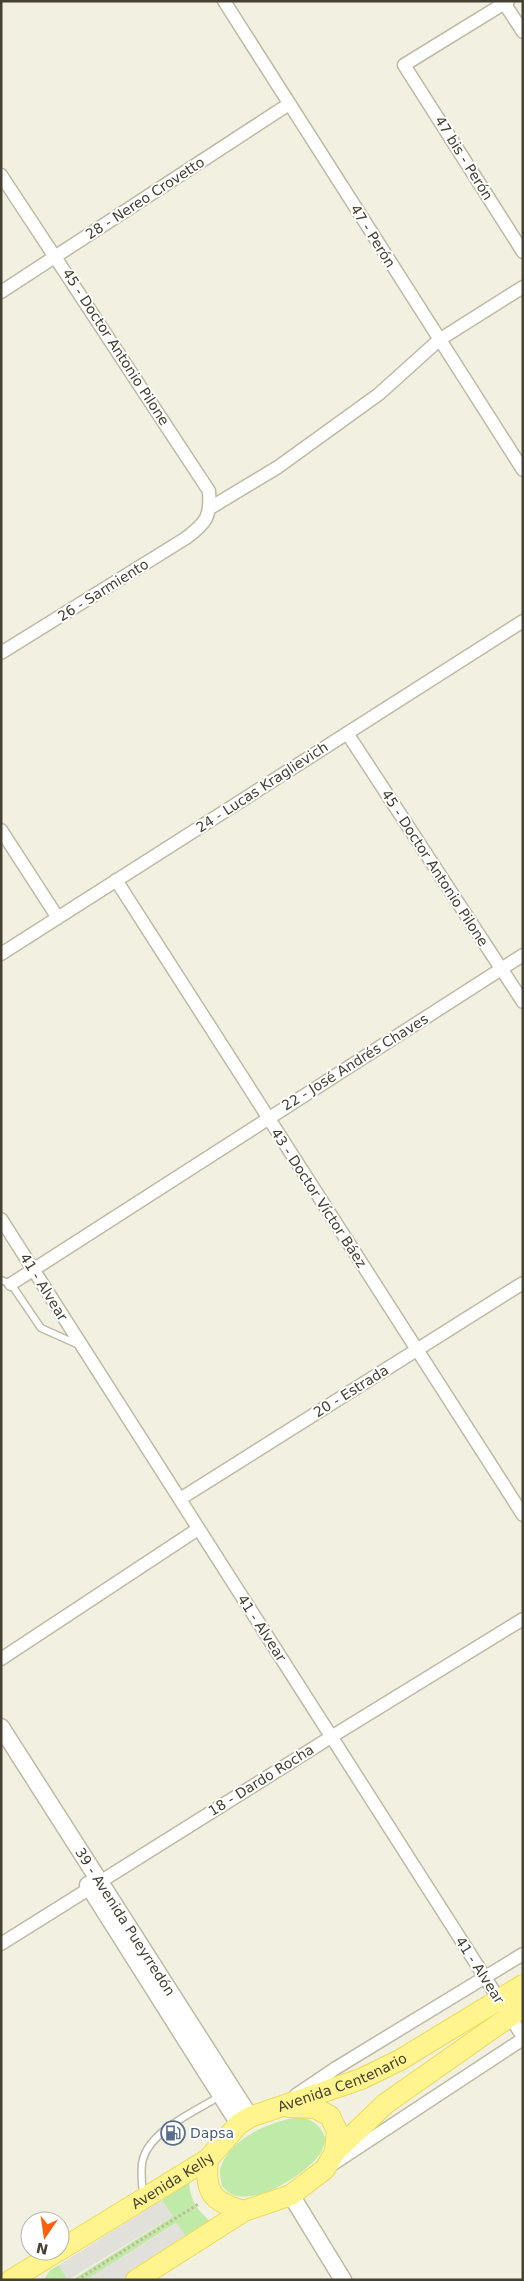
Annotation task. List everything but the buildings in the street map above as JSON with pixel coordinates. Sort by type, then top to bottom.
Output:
[{"type":"main road","name":"Avenida Centenario","points":[[335,2152],[385,2104],[510,2008],[523,1985]]},
{"type":"main road","name":"Avenida Centenario","points":[[280,2107],[369,2076],[510,2008]]},
{"type":"main road","points":[[136,2280],[244,2212],[291,2196],[325,2169],[335,2152],[337,2131],[330,2116],[315,2108],[280,2107],[245,2120]]},
{"type":"main road","name":"Avenida Kelly","points":[[70,2243],[208,2159],[245,2120]]},
{"type":"main road","points":[[208,2159],[206,2177],[211,2195],[226,2206],[244,2212]]},
{"type":"main road","name":"Avenida Kelly","points":[[11,2280],[41,2261]]},
{"type":"street","name":"47 - Perón","points":[[224,1],[523,470]]},
{"type":"street","points":[[506,2],[523,32]]},
{"type":"street","name":"47 bis - Perón","points":[[506,2],[404,65],[523,252]]},
{"type":"street","name":"28 - Nereo Crovetto","points":[[1,292],[289,104]]},
{"type":"street","name":"45 - Doctor Antonio Pilone","points":[[1,175],[57,256],[209,491],[210,508]]},
{"type":"street","points":[[210,508],[278,467],[379,394],[439,340],[523,287]]},
{"type":"street","name":"26 - Sarmiento","points":[[1,653],[186,538],[203,524],[210,508]]},
{"type":"street","name":"24 - Lucas Kraglievich","points":[[1,954],[523,621]]},
{"type":"street","name":"45 - Doctor Antonio Pilone","points":[[347,733],[523,1002]]},
{"type":"street","points":[[1,830],[58,918]]},
{"type":"street","name":"43 - Doctor Víctor Báez","points":[[116,880],[523,1515]]},
{"type":"street","name":"22 - José Andrés Chaves","points":[[6,1282],[33,1270],[268,1117],[523,955]]},
{"type":"street","name":"41 - Alvear","points":[[1,1220],[485,1978],[510,2008],[523,2038]]},
{"type":"street","name":"20 - Estrada","points":[[180,1500],[523,1283]]},
{"type":"street","points":[[1,1659],[198,1529]]},
{"type":"street","name":"18 - Dardo Rocha","points":[[1,1944],[331,1736],[523,1619]]},
{"type":"street","name":"39 - Avenida Pueyrredón","points":[[1,1727],[221,2095],[245,2120]]},
{"type":"street","name":"39 - Avenida Pueyrredón","points":[[1,1748],[95,1884],[245,2120]]},
{"type":"street","name":"Avenida Centenario","points":[[280,2107],[336,2068],[523,1954]]},
{"type":"street","points":[[325,2169],[523,2038]]},
{"type":"street","points":[[291,2196],[343,2280]]},
{"type":"street","points":[[1,2274],[5,2280]]},
{"type":"lane","points":[[6,1282],[41,1328],[82,1347]]},
{"type":"lane","points":[[143,2199],[142,2160],[148,2147],[159,2134],[221,2095]]},
{"type":"path","points":[[77,2280],[211,2195]]},
{"type":"green space","points":[[300,2117],[316,2124],[322,2130],[326,2139],[320,2154],[304,2170],[280,2186],[253,2196],[241,2197],[231,2194],[222,2186],[220,2171],[231,2149],[252,2133],[264,2127]]},
{"type":"green space","points":[[189,2183],[191,2196],[196,2206],[213,2223],[187,2239],[176,2223],[86,2280],[72,2280],[172,2217],[162,2200]]},
{"type":"green space","points":[[59,2265],[68,2280],[44,2280],[50,2270]]},
{"type":"shaded area","points":[[162,2200],[173,2216],[68,2280],[59,2265],[65,2261],[70,2261],[70,2258]]},
{"type":"shaded area","points":[[177,2223],[187,2239],[122,2280],[86,2280]]},
{"type":"place","name":"Dapsa","points":[[173,2133]]}]
